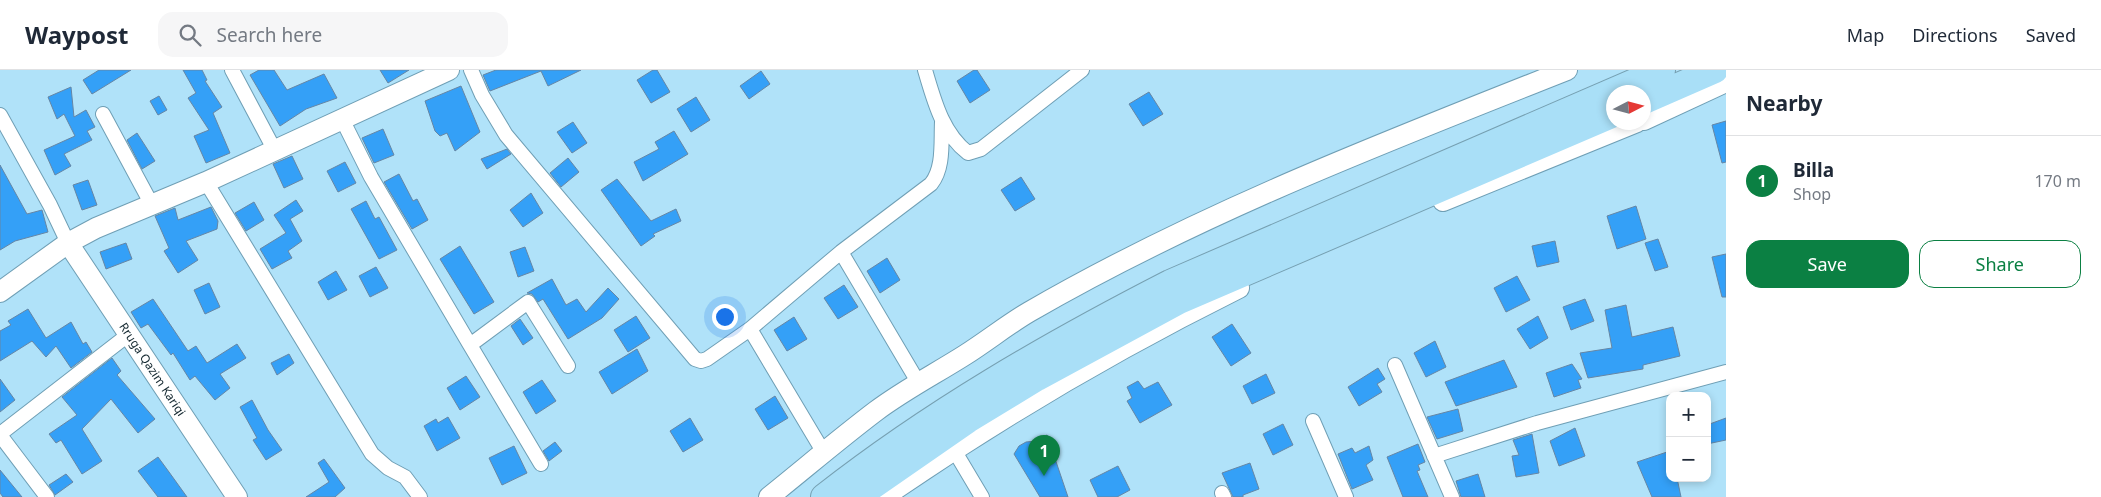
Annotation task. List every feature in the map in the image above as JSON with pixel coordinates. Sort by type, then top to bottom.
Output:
[{"type":"highway","points":[[824,497],[890,448],[958,403],[1097,320],[1170,283],[1662,70]]},
{"type":"highway","points":[[1651,98],[1715,70]]},
{"type":"highway","points":[[858,497],[968,420],[1106,339],[1179,301],[1606,117]]},
{"type":"street","points":[[232,70],[274,149]]},
{"type":"street","points":[[0,292],[68,243],[96,228],[206,182],[342,118],[421,75],[449,70]]},
{"type":"street","points":[[471,70],[482,95],[506,135],[695,359],[701,361],[707,359],[750,329],[840,252],[931,184],[938,176],[942,122]]},
{"type":"street","points":[[924,70],[942,122],[956,143],[968,154],[974,153],[1082,70]]},
{"type":"street","points":[[768,497],[875,412],[918,382],[963,356],[1022,316],[1073,288],[1235,207],[1367,149],[1567,70]]},
{"type":"street","points":[[1651,117],[1726,82]]},
{"type":"street","points":[[102,114],[152,206]]},
{"type":"street","points":[[0,115],[50,205],[68,243]]},
{"type":"street","points":[[342,118],[379,192],[541,464]]},
{"type":"street","points":[[884,497],[1049,390],[1191,312],[1260,278],[1618,130]]},
{"type":"street","points":[[206,182],[372,454],[388,468],[406,477],[420,497]]},
{"type":"street","name":"Rruga Qazim Kariqi","points":[[68,243],[237,497]]},
{"type":"street","points":[[840,252],[918,382]]},
{"type":"street","points":[[470,344],[528,302],[568,366]]},
{"type":"street","points":[[750,329],[824,453]]},
{"type":"street","points":[[47,497],[0,434],[128,335]]},
{"type":"street","points":[[1395,365],[1452,497]]},
{"type":"street","points":[[1434,456],[1536,423],[1726,372]]},
{"type":"street","points":[[1313,421],[1346,497]]},
{"type":"street","points":[[954,450],[982,497]]},
{"type":"building","points":[[99,70],[131,70],[92,94],[83,80]]},
{"type":"building","points":[[183,70],[202,70],[207,80],[205,81],[222,107],[213,113],[230,153],[206,163],[194,136],[209,130],[188,98],[196,93]]},
{"type":"building","points":[[259,70],[274,70],[287,90],[324,74],[337,98],[306,109],[280,126],[250,75]]},
{"type":"building","points":[[380,70],[409,70],[388,83]]},
{"type":"building","points":[[496,70],[581,70],[548,86],[541,71],[490,91],[483,75]]},
{"type":"building","points":[[653,70],[657,70],[670,92],[651,103],[637,80]]},
{"type":"building","points":[[977,70],[990,90],[970,103],[957,81]]},
{"type":"building","points":[[761,71],[770,84],[749,99],[740,86]]},
{"type":"building","points":[[461,86],[480,132],[455,151],[447,133],[440,136],[435,131],[425,101]]},
{"type":"building","points":[[71,87],[74,117],[86,110],[95,127],[87,131],[92,140],[64,154],[71,166],[55,175],[44,150],[75,136],[64,114],[57,119],[48,97]]},
{"type":"building","points":[[1149,92],[1163,114],[1143,126],[1129,104]]},
{"type":"building","points":[[159,96],[167,110],[158,115],[150,101]]},
{"type":"building","points":[[696,97],[710,120],[691,132],[677,109]]},
{"type":"building","points":[[1726,121],[1726,162],[1722,163],[1712,125]]},
{"type":"building","points":[[573,122],[587,143],[572,153],[557,132]]},
{"type":"building","points":[[383,129],[394,155],[374,163],[362,138]]},
{"type":"building","points":[[674,131],[688,154],[643,181],[634,162],[659,149],[655,142]]},
{"type":"building","points":[[137,133],[155,161],[142,169],[127,140]]},
{"type":"building","points":[[507,149],[511,154],[487,169],[481,159]]},
{"type":"building","points":[[292,156],[303,179],[284,188],[273,164]]},
{"type":"building","points":[[568,158],[579,172],[561,187],[550,173]]},
{"type":"building","points":[[345,162],[356,183],[338,192],[327,171]]},
{"type":"building","points":[[0,165],[27,214],[42,210],[48,232],[15,241],[0,250]]},
{"type":"building","points":[[399,174],[413,201],[417,199],[428,220],[412,229],[384,182]]},
{"type":"building","points":[[1021,177],[1035,199],[1015,211],[1001,190]]},
{"type":"building","points":[[617,179],[651,221],[676,209],[681,221],[653,234],[655,236],[641,246],[601,190]]},
{"type":"building","points":[[88,180],[97,205],[82,210],[73,185]]},
{"type":"building","points":[[531,193],[543,213],[523,227],[510,210]]},
{"type":"building","points":[[296,200],[303,211],[290,219],[302,241],[288,251],[292,258],[272,269],[260,249],[286,233],[274,215]]},
{"type":"building","points":[[366,201],[375,219],[379,217],[397,250],[379,259],[351,209]]},
{"type":"building","points":[[254,202],[264,220],[246,231],[235,213]]},
{"type":"building","points":[[1636,206],[1646,239],[1617,249],[1607,216]]},
{"type":"building","points":[[211,207],[218,221],[217,229],[186,241],[198,260],[178,273],[164,251],[169,248],[155,216],[175,208],[178,220]]},
{"type":"building","points":[[1658,239],[1668,267],[1655,271],[1645,243]]},
{"type":"building","points":[[1555,241],[1559,262],[1537,267],[1532,246]]},
{"type":"building","points":[[126,243],[132,259],[106,269],[100,252]]},
{"type":"building","points":[[460,246],[494,302],[474,314],[440,259]]},
{"type":"building","points":[[525,247],[534,271],[518,277],[510,252]]},
{"type":"building","points":[[1726,254],[1726,297],[1722,297],[1712,257]]},
{"type":"building","points":[[887,258],[900,280],[880,293],[867,271]]},
{"type":"building","points":[[376,267],[388,288],[370,297],[359,276]]},
{"type":"building","points":[[336,271],[347,290],[328,300],[318,282]]},
{"type":"building","points":[[1517,276],[1530,300],[1506,312],[1494,288]]},
{"type":"building","points":[[552,279],[566,305],[577,299],[586,312],[608,288],[619,299],[602,318],[568,339],[543,299],[538,302],[532,294],[527,293]]},
{"type":"building","points":[[209,283],[220,307],[205,314],[194,290]]},
{"type":"building","points":[[844,285],[858,307],[838,319],[824,298]]},
{"type":"building","points":[[153,299],[188,351],[196,346],[207,363],[237,344],[246,358],[220,374],[230,388],[215,400],[195,376],[190,380],[173,353],[171,355],[148,324],[141,328],[131,312]]},
{"type":"building","points":[[1585,299],[1594,321],[1571,330],[1563,307]]},
{"type":"building","points":[[1626,305],[1632,337],[1673,327],[1680,356],[1643,365],[1643,369],[1588,378],[1580,353],[1612,348],[1605,310]]},
{"type":"building","points":[[28,309],[46,338],[71,322],[83,344],[86,342],[92,352],[71,368],[56,346],[46,357],[32,341],[0,361],[0,331],[11,325],[8,321]]},
{"type":"building","points":[[636,316],[650,338],[628,352],[614,330]]},
{"type":"building","points":[[1538,316],[1548,338],[1530,349],[1517,329]]},
{"type":"building","points":[[794,317],[807,339],[787,351],[774,330]]},
{"type":"building","points":[[520,319],[533,338],[523,345],[511,326]]},
{"type":"building","points":[[1232,324],[1251,353],[1231,366],[1212,337]]},
{"type":"building","points":[[1435,341],[1446,367],[1426,377],[1414,353]]},
{"type":"building","points":[[637,349],[648,371],[612,394],[599,372]]},
{"type":"building","points":[[289,354],[294,363],[277,375],[271,363]]},
{"type":"building","points":[[112,358],[121,371],[117,375],[155,419],[138,433],[111,399],[82,429],[102,461],[82,474],[61,440],[56,443],[49,434],[77,415],[62,397]]},
{"type":"building","points":[[1504,360],[1517,387],[1456,406],[1445,382]]},
{"type":"building","points":[[1572,364],[1582,379],[1578,380],[1581,388],[1554,397],[1546,373]]},
{"type":"building","points":[[1378,368],[1385,379],[1377,384],[1382,392],[1359,406],[1348,387]]},
{"type":"building","points":[[1266,374],[1275,393],[1252,404],[1243,386]]},
{"type":"building","points":[[466,376],[480,397],[460,410],[447,388]]},
{"type":"building","points":[[0,379],[15,400],[0,412]]},
{"type":"building","points":[[542,380],[556,401],[536,414],[523,392]]},
{"type":"building","points":[[1138,381],[1144,389],[1158,382],[1172,405],[1140,423],[1127,401],[1132,398],[1127,387]]},
{"type":"building","points":[[775,396],[788,418],[768,430],[755,409]]},
{"type":"building","points":[[252,400],[268,430],[282,450],[266,460],[253,440],[257,438],[240,407]]},
{"type":"building","points":[[1458,409],[1463,431],[1437,439],[1427,417]]},
{"type":"building","points":[[448,417],[460,438],[437,451],[424,426],[436,419],[438,423]]},
{"type":"building","points":[[690,418],[703,440],[683,452],[670,431]]},
{"type":"building","points":[[1726,418],[1726,440],[1711,443],[1711,424]]},
{"type":"building","points":[[1283,424],[1293,445],[1273,455],[1263,434]]},
{"type":"building","points":[[1575,428],[1585,456],[1559,466],[1550,441]]},
{"type":"building","points":[[1532,434],[1539,473],[1516,477],[1512,456],[1519,455],[1513,440]]},
{"type":"building","points":[[1047,435],[1068,497],[1040,497],[1014,454],[1019,446],[1026,442],[1036,441]]},
{"type":"building","points":[[555,442],[562,451],[549,461],[543,451]]},
{"type":"building","points":[[1418,444],[1425,462],[1418,465],[1420,470],[1417,471],[1428,497],[1403,497],[1387,457]]},
{"type":"building","points":[[514,446],[527,473],[502,485],[489,458]]},
{"type":"building","points":[[1369,446],[1373,460],[1366,465],[1373,480],[1352,489],[1338,454],[1352,448],[1355,453]]},
{"type":"building","points":[[1666,452],[1666,482],[1678,482],[1681,497],[1652,497],[1637,462]]},
{"type":"building","points":[[158,457],[187,497],[158,497],[138,471]]},
{"type":"building","points":[[324,459],[345,488],[335,497],[306,497],[329,482],[318,463]]},
{"type":"building","points":[[1250,463],[1259,489],[1243,495],[1243,497],[1233,497],[1222,473]]},
{"type":"building","points":[[1118,466],[1130,490],[1117,497],[1098,497],[1090,480]]},
{"type":"building","points":[[0,470],[22,497],[3,497],[0,493]]},
{"type":"building","points":[[66,474],[73,482],[55,495],[49,485]]},
{"type":"building","points":[[1478,474],[1485,497],[1461,497],[1456,481]]},
{"type":"place","name":"Billa","points":[[1044,476]]}]
